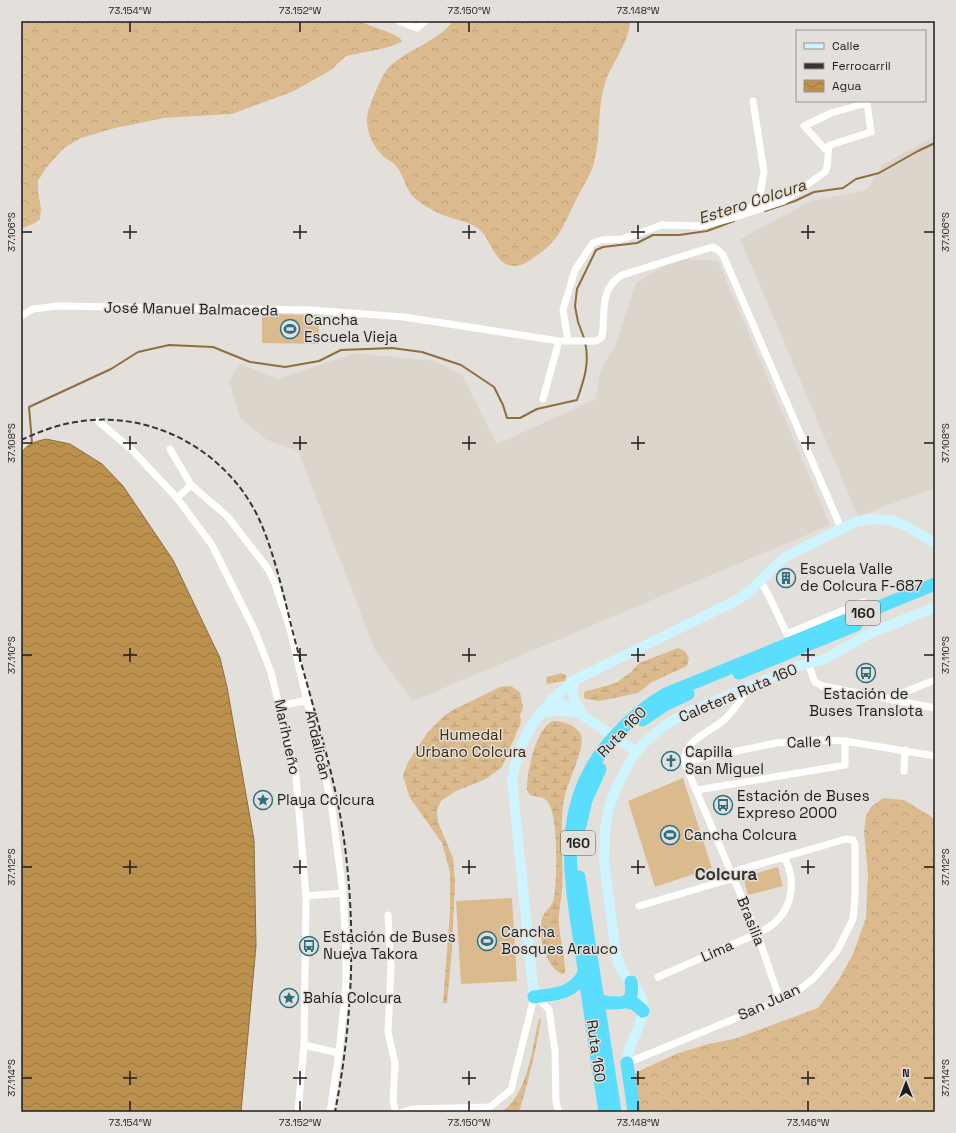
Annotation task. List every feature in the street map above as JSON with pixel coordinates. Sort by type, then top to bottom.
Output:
[{"type":"highway","name":"Ruta 160","points":[[605,1112],[573,892],[569,841],[572,817],[579,794],[589,771],[632,725],[646,706],[671,692],[935,584]]},
{"type":"highway","name":"Ruta 160","points":[[632,725],[680,697],[812,644],[935,592]]},
{"type":"highway","name":"Ruta 160","points":[[605,754],[586,800],[580,824],[578,846],[580,880],[615,1112]]},
{"type":"highway","points":[[534,997],[566,992],[576,985],[584,972]]},
{"type":"highway","points":[[628,1002],[631,995],[631,982]]},
{"type":"highway","points":[[566,992],[581,1001],[590,1011]]},
{"type":"highway","points":[[598,999],[608,1003],[628,1002],[635,1004],[643,1011]]},
{"type":"highway","points":[[627,1063],[634,1112]]},
{"type":"street","points":[[399,21],[417,28],[425,21]]},
{"type":"street","points":[[747,214],[760,194],[764,172],[753,101]]},
{"type":"street","points":[[568,341],[563,310],[575,270],[593,242],[622,239],[662,225],[701,226],[747,214],[784,201],[825,172],[828,165],[827,152],[830,145],[871,132],[867,103],[830,113],[804,126],[827,152]]},
{"type":"street","name":"José Manuel Balmaceda","points":[[21,316],[33,309],[57,306],[311,310],[404,317],[559,341],[596,341],[602,337],[604,300],[607,291],[618,277],[712,247],[723,255],[841,528]]},
{"type":"street","points":[[542,399],[559,341]]},
{"type":"street","name":"Marihueño","points":[[98,421],[132,450],[177,498],[212,545],[224,566],[264,653],[271,672],[296,776],[306,896],[304,1045],[298,1112]]},
{"type":"street","name":"Andalicán","points":[[170,449],[191,485],[228,517],[268,569],[274,581],[289,625],[331,801],[343,894],[346,985],[339,1053],[330,1112]]},
{"type":"street","points":[[177,498],[191,485]]},
{"type":"street","points":[[403,1112],[413,1109],[490,1107],[506,1096],[511,1090],[534,997],[512,780],[522,745],[539,714],[552,698],[573,681],[746,594],[785,557],[841,528],[862,520],[885,519],[906,526],[935,543]]},
{"type":"street","points":[[760,581],[767,592],[787,634],[863,602]]},
{"type":"street","name":"Caletera Ruta 160","points":[[643,1011],[640,994],[621,970],[616,954],[604,861],[606,819],[612,798],[620,779],[636,752],[654,734],[674,720],[749,686],[838,652],[869,634],[935,607]]},
{"type":"street","points":[[808,664],[812,676],[818,684],[935,708]]},
{"type":"street","points":[[886,699],[935,680]]},
{"type":"street","points":[[573,681],[574,700],[582,715]]},
{"type":"street","points":[[684,762],[685,753],[689,746],[698,737],[727,718],[749,686]]},
{"type":"street","points":[[552,698],[582,715],[636,752]]},
{"type":"street","points":[[280,706],[307,700]]},
{"type":"street","points":[[539,714],[557,710],[570,711],[582,715]]},
{"type":"street","points":[[697,790],[845,765],[845,740]]},
{"type":"street","name":"Calle 1","points":[[684,762],[776,743],[845,740],[935,756]]},
{"type":"street","points":[[904,771],[905,750]]},
{"type":"street","name":"Brasilia","points":[[684,762],[757,933],[780,1000]]},
{"type":"street","name":"San Juan","points":[[627,1063],[780,1000],[801,989],[823,969],[838,951],[853,919],[856,898],[855,844],[853,840],[846,839],[784,857]]},
{"type":"street","points":[[639,906],[784,857]]},
{"type":"street","name":"Lima","points":[[658,977],[757,933],[775,922],[788,904],[792,883],[790,870],[784,857]]},
{"type":"street","points":[[306,896],[343,894]]},
{"type":"street","points":[[388,915],[391,967],[388,1032],[395,1063],[393,1102],[396,1112]]},
{"type":"street","points":[[534,997],[542,1002],[549,1010],[555,1051],[556,1102],[559,1112]]},
{"type":"street","points":[[627,1063],[631,1042],[643,1011]]},
{"type":"street","points":[[304,1045],[339,1053]]},
{"type":"shaded area","points":[[935,136],[935,488],[858,516],[740,239],[811,201],[867,190],[882,165]]},
{"type":"shaded area","points":[[676,259],[718,261],[830,525],[413,701],[375,650],[298,451],[267,440],[240,418],[229,381],[240,364],[278,379],[355,353],[435,361],[462,375],[497,444],[596,399],[600,372],[616,344],[636,283]]},
{"type":"green space","points":[[21,21],[360,21],[395,35],[400,38],[402,42],[386,48],[346,56],[331,70],[294,91],[232,114],[164,118],[115,128],[81,138],[64,148],[46,168],[38,181],[38,192],[41,208],[40,219],[35,223],[21,229]]},
{"type":"green space","points":[[453,21],[630,21],[627,37],[605,83],[601,103],[598,143],[594,163],[590,173],[564,226],[555,239],[542,252],[520,265],[508,265],[498,258],[479,229],[438,213],[416,200],[409,191],[396,166],[383,156],[375,147],[368,130],[367,118],[369,107],[379,83],[388,68],[396,61],[430,41],[446,29]]},
{"type":"green space","name":"Cancha Escuela Vieja","points":[[262,314],[319,315],[319,344],[262,343]]},
{"type":"green space","points":[[678,648],[685,651],[689,658],[687,666],[652,682],[638,693],[600,701],[585,699],[584,692],[616,683],[631,672],[639,663]]},
{"type":"green space","points":[[561,673],[566,675],[565,681],[547,684],[547,677]]},
{"type":"green space","name":"Humedal Urbano Colcura","points":[[511,686],[520,692],[523,708],[520,715],[521,722],[502,767],[486,779],[456,791],[441,801],[437,810],[438,822],[453,858],[455,882],[452,950],[447,1003],[443,1003],[450,911],[450,872],[442,843],[410,798],[403,776],[408,762],[428,732],[442,718],[451,711],[500,687]]},
{"type":"green space","name":"Humedal Urbano Colcura","points":[[553,721],[573,726],[581,735],[582,741],[564,799],[563,810],[562,891],[559,912],[565,969],[565,973],[562,974],[551,964],[541,940],[541,923],[543,916],[553,901],[555,889],[556,847],[554,819],[547,801],[541,797],[530,795],[527,790],[528,774],[533,752],[542,732],[547,725]]},
{"type":"green space","name":"Cancha Colcura","points":[[683,778],[712,868],[655,887],[628,801]]},
{"type":"green space","points":[[883,798],[904,800],[935,819],[935,1112],[635,1112],[634,1075],[637,1072],[676,1054],[708,1044],[734,1039],[818,1008],[838,981],[853,954],[866,918],[868,874],[864,832],[866,816],[871,807]]},
{"type":"green space","points":[[778,867],[783,886],[748,895],[743,877]]},
{"type":"green space","name":"Cancha Bosques Arauco","points":[[512,898],[517,981],[461,984],[456,901]]},
{"type":"green space","points":[[539,1019],[541,1019],[535,1053],[520,1109],[517,1112],[501,1112],[510,1105],[523,1083],[528,1070]]},
{"type":"water","points":[[46,439],[70,444],[102,464],[123,486],[173,560],[220,658],[227,687],[254,840],[256,946],[241,1112],[21,1112],[21,454],[29,445]]},
{"type":"waterway","name":"Estero Colcura","points":[[765,211],[795,201],[814,192],[843,188],[856,179],[879,173],[935,143]]},
{"type":"waterway","name":"Estero Colcura","points":[[584,338],[578,322],[575,306],[577,289],[596,250],[603,247],[637,243],[653,235],[679,235],[707,231],[734,221]]},
{"type":"waterway","name":"Estero Colcura","points":[[32,443],[29,407],[111,369],[138,352],[169,345],[213,347],[250,362],[285,367],[319,361],[341,350],[392,348],[422,352],[461,365],[494,387],[503,405],[507,418],[520,418],[537,409],[577,400],[587,364],[585,342]]},
{"type":"railway","points":[[21,440],[62,425],[76,422],[104,420],[131,422],[158,429],[183,440],[207,455],[227,473],[245,494],[259,519],[276,568],[327,758],[337,799],[346,856],[351,929],[351,966],[346,1039],[335,1112]]},
{"type":"place","name":"Cancha Escuela Vieja","points":[[290,329]]},
{"type":"place","name":"Escuela Valle de Colcura F-687","points":[[786,578]]},
{"type":"place","name":"Estación de Buses Translota","points":[[866,673]]},
{"type":"place","name":"Capilla San Miguel","points":[[671,761]]},
{"type":"place","name":"Playa Colcura","points":[[263,800]]},
{"type":"place","name":"Estación de Buses Expreso 2000","points":[[723,805]]},
{"type":"place","name":"Cancha Colcura","points":[[670,835]]},
{"type":"place","name":"Cancha Bosques Arauco","points":[[487,941]]},
{"type":"place","name":"Estación de Buses Nueva Takora","points":[[309,946]]},
{"type":"place","name":"Bahía Colcura","points":[[289,998]]},
{"type":"district","name":"Colcura","points":[[726,874]]}]
